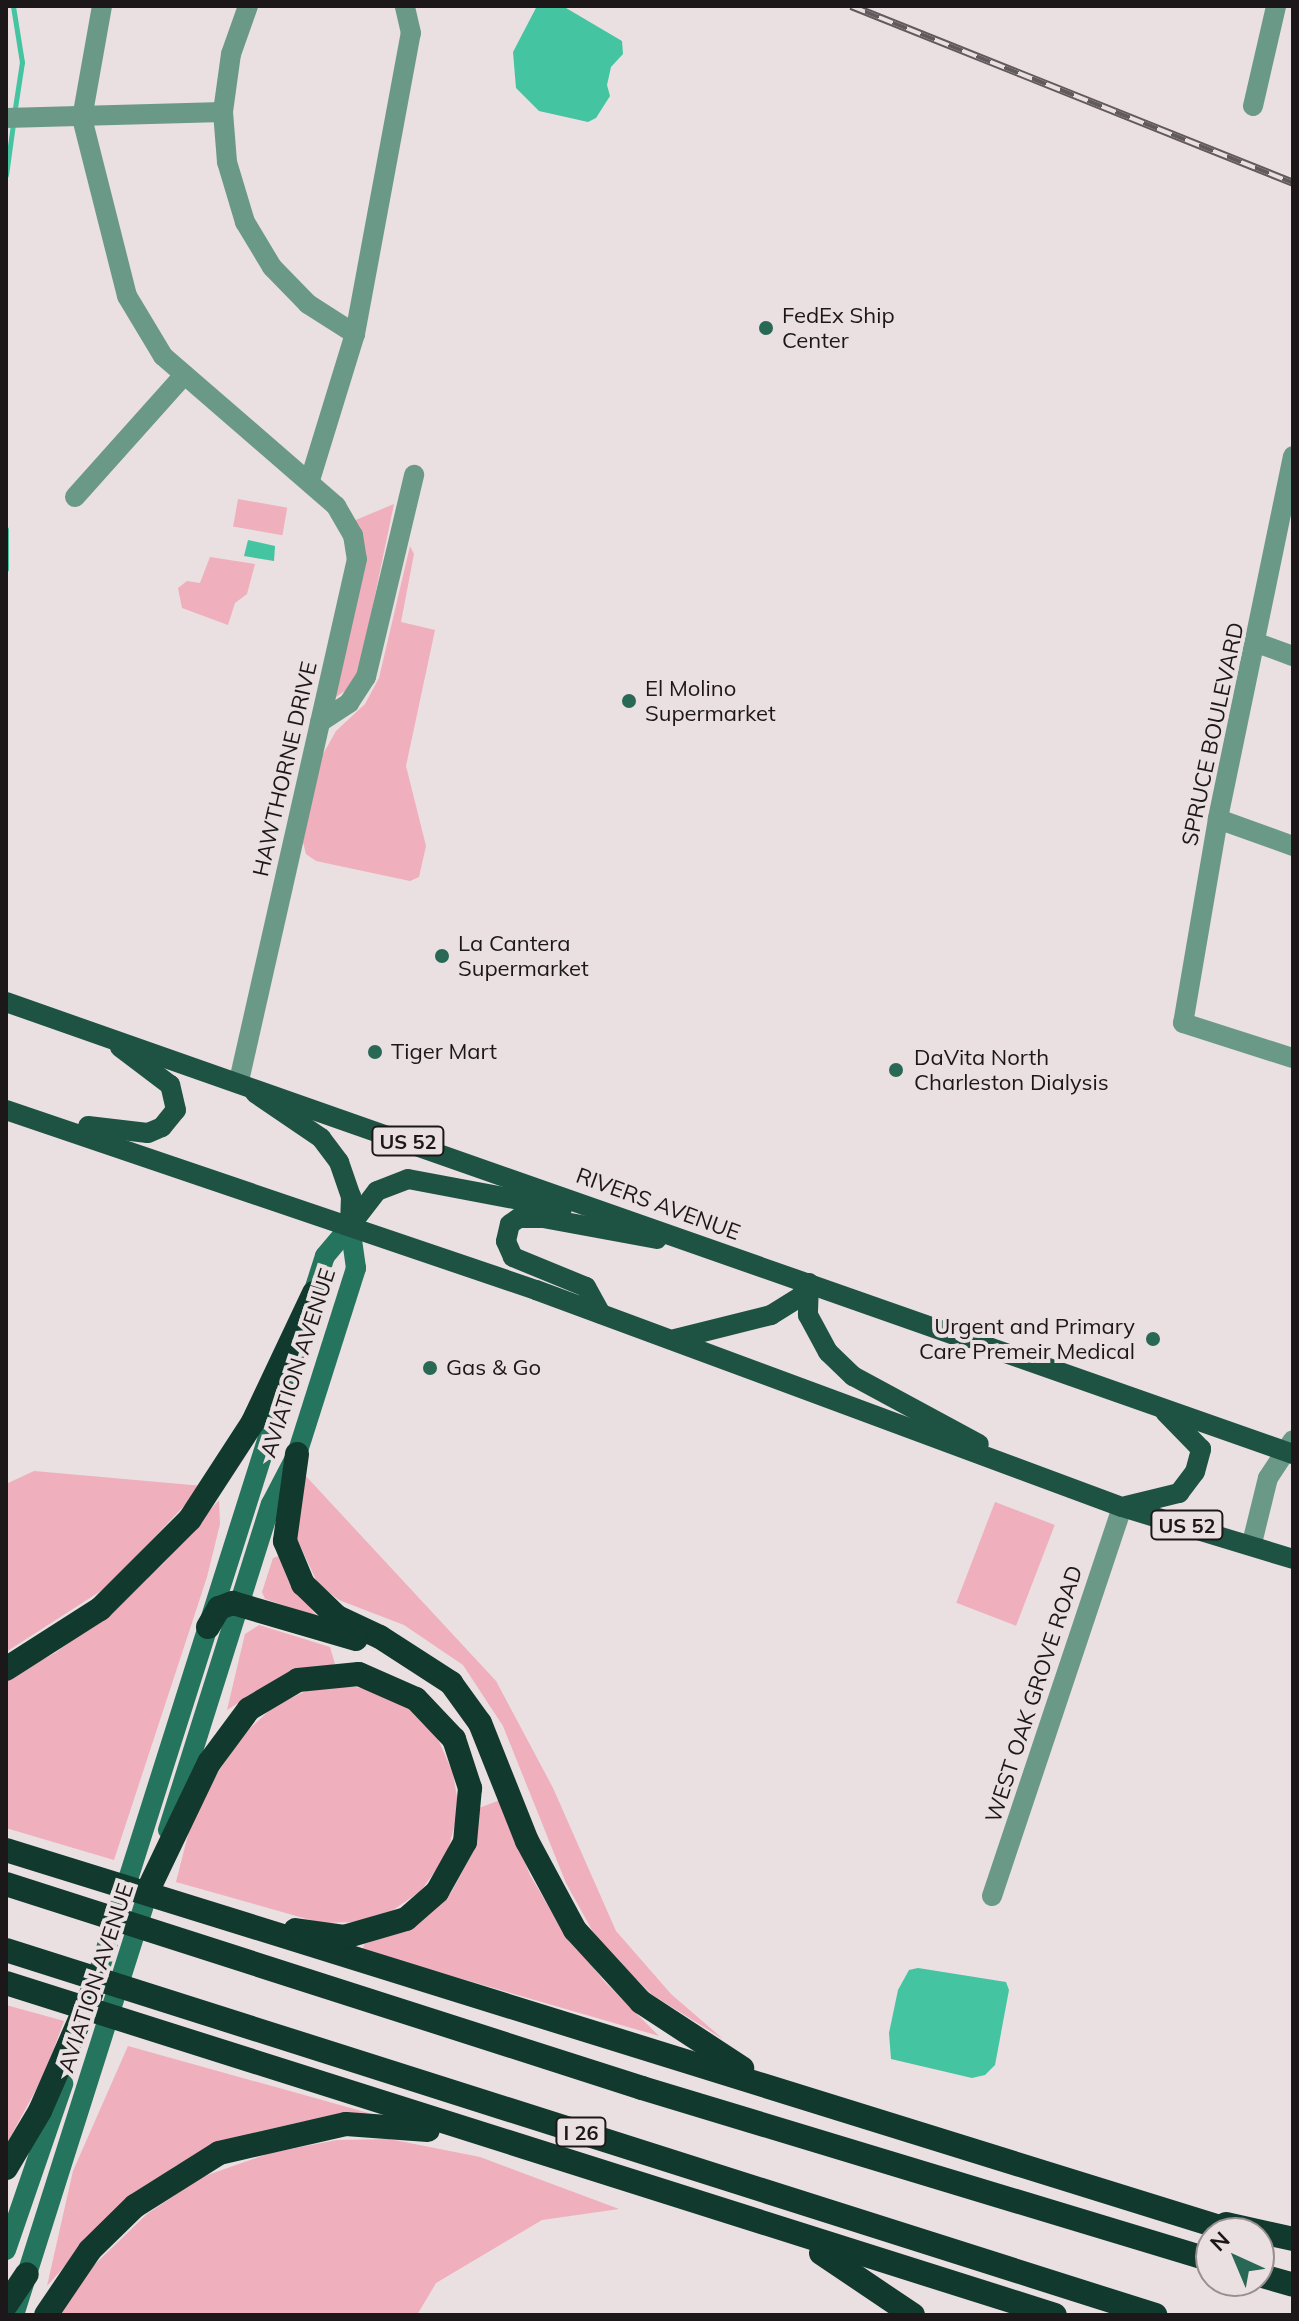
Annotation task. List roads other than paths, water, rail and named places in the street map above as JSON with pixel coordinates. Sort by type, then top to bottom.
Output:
[{"type":"highway","points":[[6,1669],[100,1609],[190,1519],[253,1422],[314,1293]]},
{"type":"highway","points":[[297,1454],[285,1541],[303,1584],[337,1617],[404,1653],[451,1683],[480,1723],[557,1901],[615,1978],[664,2022],[727,2062],[882,2122]]},
{"type":"highway","points":[[208,1627],[219,1608],[240,1604],[404,1653]]},
{"type":"highway","points":[[149,1888],[173,1828],[209,1763],[249,1709],[287,1685],[327,1674],[359,1674],[389,1684],[427,1708],[454,1739],[470,1788],[459,1859],[424,1904],[381,1929],[344,1937],[171,1904]]},
{"type":"highway","points":[[6,1850],[171,1904],[1195,2218]]},
{"type":"highway","points":[[6,1884],[642,2088],[1195,2255]]},
{"type":"highway","name":"I 26","points":[[6,1950],[1155,2315]]},
{"type":"highway","points":[[6,1986],[64,2001],[1055,2315]]},
{"type":"highway","points":[[6,2168],[59,2078],[92,1992]]},
{"type":"highway","points":[[46,2315],[90,2250],[135,2206],[219,2153],[293,2134],[372,2124],[554,2157]]},
{"type":"highway","points":[[693,2201],[841,2263],[913,2315]]},
{"type":"highway","points":[[1165,2208],[1293,2239]]},
{"type":"highway","points":[[6,2305],[27,2274]]},
{"type":"main road","name":"RIVERS AVENUE","points":[[6,1002],[239,1081],[1160,1407],[1290,1448]]},
{"type":"main road","points":[[6,1110],[125,1134],[162,1127],[176,1110],[175,1091],[98,1033]]},
{"type":"main road","points":[[239,1081],[321,1138],[333,1153],[351,1196],[350,1226]]},
{"type":"main road","name":"US 52","points":[[6,1110],[601,1314],[1122,1507],[1252,1543],[1293,1559]]},
{"type":"main road","points":[[350,1226],[377,1191],[397,1181],[425,1178],[641,1223]]},
{"type":"main road","points":[[601,1314],[586,1287],[513,1257],[506,1241],[510,1224],[519,1218],[543,1218],[723,1253]]},
{"type":"main road","points":[[671,1339],[747,1325],[787,1306],[809,1283]]},
{"type":"main road","points":[[809,1283],[813,1330],[853,1376],[1015,1468]]},
{"type":"main road","points":[[1122,1507],[1179,1493],[1195,1472],[1201,1449],[1160,1407]]},
{"type":"street","name":"HAWTHORNE DRIVE","points":[[102,6],[82,118],[127,296],[163,356],[241,428],[310,480],[336,506],[353,535],[357,559],[239,1081]]},
{"type":"street","points":[[248,6],[231,54],[223,112],[227,162],[245,222],[258,245],[308,304],[355,334]]},
{"type":"street","points":[[310,480],[355,334],[411,33],[405,6]]},
{"type":"street","points":[[1253,106],[1276,6]]},
{"type":"street","points":[[6,118],[223,112]]},
{"type":"street","points":[[75,497],[184,375]]},
{"type":"street","name":"SPRUCE BOULEVARD","points":[[1293,456],[1257,643],[1218,819],[1183,1023],[1293,1058]]},
{"type":"street","points":[[320,722],[349,703],[366,677],[414,475]]},
{"type":"street","points":[[1257,643],[1293,656]]},
{"type":"street","points":[[1218,819],[1293,846]]},
{"type":"street","name":"AVIATION AVENUE","points":[[92,1992],[325,1256],[350,1226]]},
{"type":"street","name":"AVIATION AVENUE","points":[[173,1828],[271,1504],[297,1454],[356,1268],[350,1226]]},
{"type":"street","points":[[1252,1543],[1268,1478],[1290,1448]]},
{"type":"street","name":"WEST OAK GROVE ROAD","points":[[992,1896],[1122,1507]]},
{"type":"street","name":"AVIATION AVENUE","points":[[14,2315],[149,1888]]},
{"type":"street","name":"AVIATION AVENUE","points":[[6,2250],[59,2078]]},
{"type":"waterway","points":[[13,6],[22,62],[14,114]]},
{"type":"waterway","points":[[6,175],[13,124]]},
{"type":"waterway","points":[[6,529],[6,569]]},
{"type":"railway","points":[[851,6],[1293,183]]},
{"type":"place","name":"FedEx Ship Center","points":[[766,328]]},
{"type":"place","name":"El Molino Supermarket","points":[[629,701]]},
{"type":"place","name":"La Cantera Supermarket","points":[[442,956]]},
{"type":"place","name":"Tiger Mart","points":[[375,1052]]},
{"type":"place","name":"DaVita North Charleston Dialysis","points":[[896,1070]]},
{"type":"place","name":"Urgent and Primary Care Premeir Medical","points":[[1153,1339]]},
{"type":"place","name":"Gas & Go","points":[[430,1368]]}]
